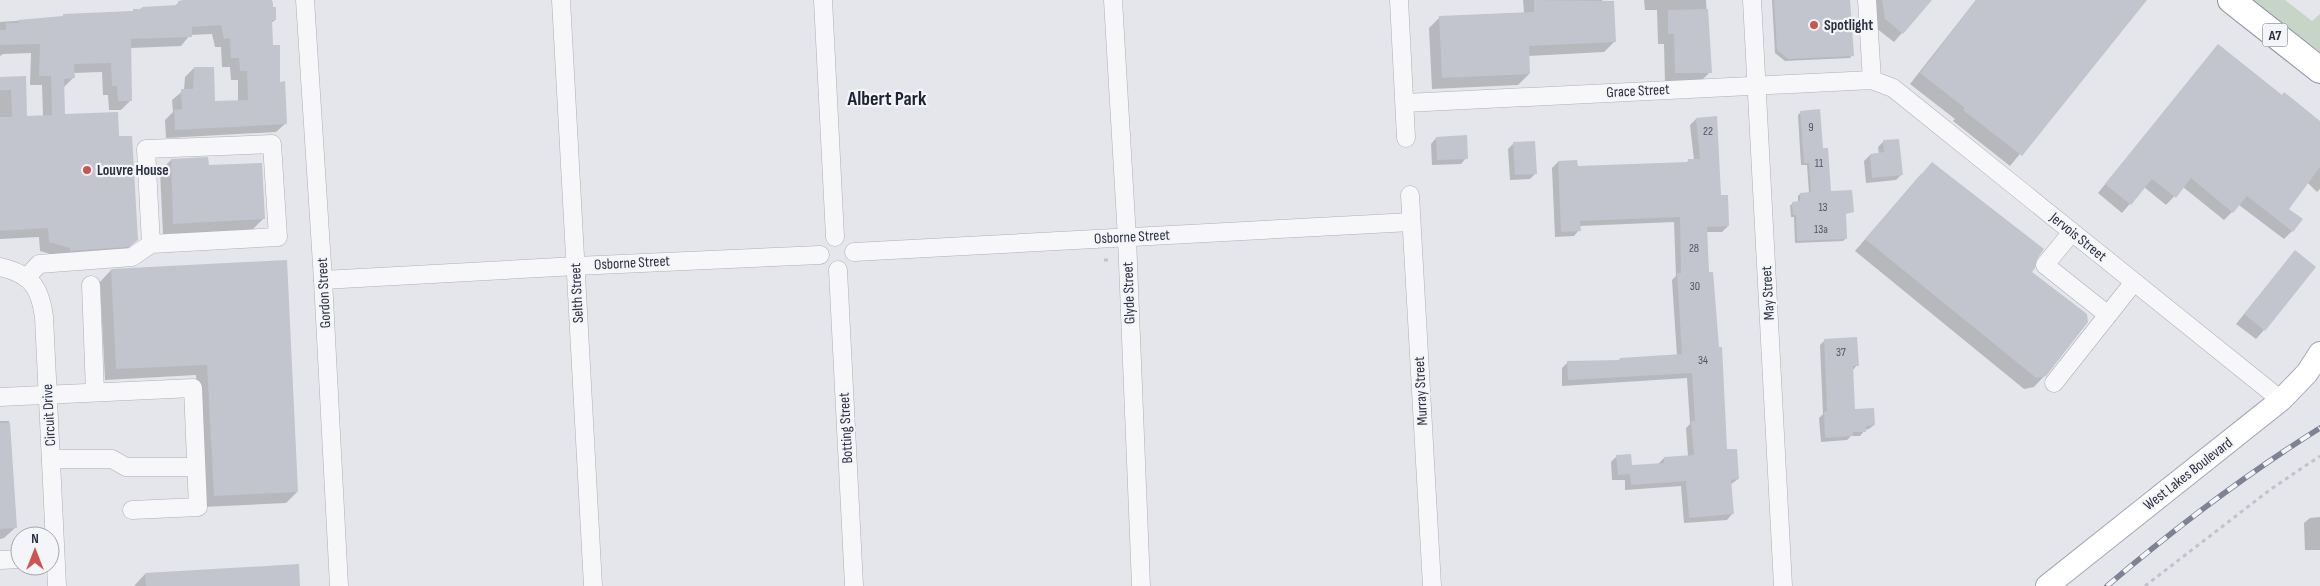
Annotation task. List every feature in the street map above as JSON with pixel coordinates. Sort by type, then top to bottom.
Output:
[{"type":"highway","name":"A7","points":[[2231,0],[2320,70]]},
{"type":"main road","name":"West Lakes Boulevard","points":[[2047,586],[2282,400],[2307,373],[2320,353]]},
{"type":"street","name":"Gordon Street","points":[[305,0],[323,280],[339,586]]},
{"type":"street","name":"Selth Street","points":[[562,0],[593,586]]},
{"type":"street","points":[[823,0],[835,237]]},
{"type":"street","name":"Glyde Street","points":[[1113,0],[1127,238],[1141,586]]},
{"type":"street","points":[[1400,0],[1406,138]]},
{"type":"street","name":"May Street","points":[[1752,0],[1783,586]]},
{"type":"street","points":[[1867,0],[1872,80]]},
{"type":"street","name":"Grace Street","points":[[1405,103],[1872,80]]},
{"type":"street","name":"Jervois Street","points":[[1872,80],[1893,88],[2282,400]]},
{"type":"street","points":[[26,278],[40,264],[132,257],[151,244],[278,237],[272,144],[146,149],[151,244]]},
{"type":"street","name":"Murray Street","points":[[1410,195],[1432,586]]},
{"type":"street","name":"Osborne Street","points":[[854,252],[1411,222]]},
{"type":"street","points":[[2072,232],[2045,265],[2108,315]]},
{"type":"street","points":[[835,237],[844,238],[851,244],[854,252],[852,261],[846,267],[838,270],[830,268],[823,263],[820,255],[822,247],[827,240],[835,237]]},
{"type":"street","name":"Osborne Street","points":[[323,280],[820,255]]},
{"type":"street","name":"Circuit Drive","points":[[0,267],[14,270],[26,278],[36,286],[42,297],[51,460],[52,526]]},
{"type":"street","name":"Botting Street","points":[[838,270],[854,586]]},
{"type":"street","points":[[2054,384],[2134,282]]},
{"type":"street","points":[[91,285],[95,392]]},
{"type":"street","points":[[0,396],[193,388],[198,507],[132,510]]},
{"type":"street","points":[[51,460],[112,459],[126,467],[196,466]]},
{"type":"path","points":[[2145,586],[2271,489],[2320,456]]},
{"type":"green space","points":[[2252,0],[2285,0],[2312,21],[2320,14],[2320,52]]},
{"type":"building","points":[[272,0],[273,7],[276,7],[276,20],[272,20],[273,45],[280,45],[280,82],[285,81],[287,124],[175,130],[174,110],[182,109],[181,89],[193,89],[194,67],[214,67],[215,101],[248,100],[247,71],[240,71],[239,58],[231,58],[230,38],[224,39],[221,25],[192,27],[192,37],[131,39],[132,101],[118,101],[117,86],[112,86],[111,63],[74,64],[75,78],[64,79],[65,114],[118,112],[119,136],[132,136],[138,240],[128,247],[70,251],[70,248],[49,242],[48,228],[0,231],[0,117],[12,117],[11,90],[0,90],[0,77],[26,76],[27,116],[52,115],[51,76],[39,76],[40,44],[0,45],[0,30],[6,30],[6,23],[19,23],[18,20],[63,16],[63,14],[133,11],[133,9],[142,9],[142,7],[178,5],[178,1]]},
{"type":"building","points":[[1534,0],[1614,1],[1616,42],[1529,46],[1530,74],[1442,78],[1439,16],[1534,12]]},
{"type":"building","name":"Spotlight","points":[[1774,0],[1850,0],[1854,56],[1788,59],[1777,50]]},
{"type":"building","points":[[1882,0],[1932,0],[1903,34],[1885,19]]},
{"type":"building","points":[[1976,0],[2147,0],[2022,156],[1963,110],[1965,108],[1920,73]]},
{"type":"building","points":[[1708,9],[1712,73],[1675,73],[1674,34],[1668,34],[1668,10]]},
{"type":"building","points":[[2218,44],[2282,95],[2284,92],[2320,121],[2320,167],[2289,209],[2303,219],[2293,232],[2247,196],[2233,213],[2191,178],[2176,198],[2152,179],[2131,205],[2105,184]]},
{"type":"building","points":[[1820,109],[1823,148],[1828,148],[1831,191],[1852,190],[1854,212],[1846,213],[1847,239],[1797,241],[1796,215],[1793,215],[1792,202],[1800,201],[1800,193],[1811,192],[1809,163],[1804,163],[1800,111]]},
{"type":"building","points":[[1717,116],[1721,195],[1728,195],[1729,226],[1707,227],[1709,272],[1713,272],[1719,347],[1722,347],[1727,449],[1737,449],[1739,479],[1731,480],[1734,514],[1689,518],[1686,481],[1631,485],[1630,474],[1618,475],[1616,455],[1631,454],[1632,465],[1664,463],[1664,457],[1694,455],[1691,421],[1695,421],[1692,373],[1568,380],[1567,361],[1620,360],[1620,358],[1682,354],[1677,273],[1681,273],[1680,217],[1580,221],[1581,231],[1561,232],[1558,161],[1577,160],[1578,166],[1688,162],[1688,159],[1700,159],[1696,118]]},
{"type":"building","points":[[1467,135],[1468,159],[1437,160],[1436,137]]},
{"type":"building","points":[[1899,139],[1903,175],[1872,178],[1870,154],[1884,152],[1883,140]]},
{"type":"building","points":[[1535,141],[1537,174],[1515,175],[1513,142]]},
{"type":"building","points":[[208,157],[209,165],[262,163],[265,219],[173,224],[171,159]]},
{"type":"building","points":[[1932,162],[2044,249],[2037,259],[2032,272],[2087,314],[2088,322],[2046,376],[2036,378],[1865,239]]},
{"type":"building","points":[[2295,250],[2316,267],[2265,331],[2244,314]]},
{"type":"building","points":[[287,260],[298,492],[214,496],[207,365],[116,369],[111,269]]},
{"type":"building","points":[[1857,337],[1859,366],[1853,366],[1855,409],[1874,408],[1875,425],[1866,426],[1866,432],[1853,432],[1853,436],[1825,438],[1824,412],[1827,411],[1824,339]]},
{"type":"building","points":[[0,423],[10,423],[17,526],[0,529]]},
{"type":"building","points":[[299,564],[300,586],[146,586],[145,573]]},
{"type":"railway","points":[[2107,586],[2210,503],[2264,464],[2320,428]]},
{"type":"place","name":"Spotlight","points":[[1814,25]]},
{"type":"place","name":"Louvre House","points":[[87,170]]},
{"type":"district","name":"Albert Park","points":[[887,99]]}]
